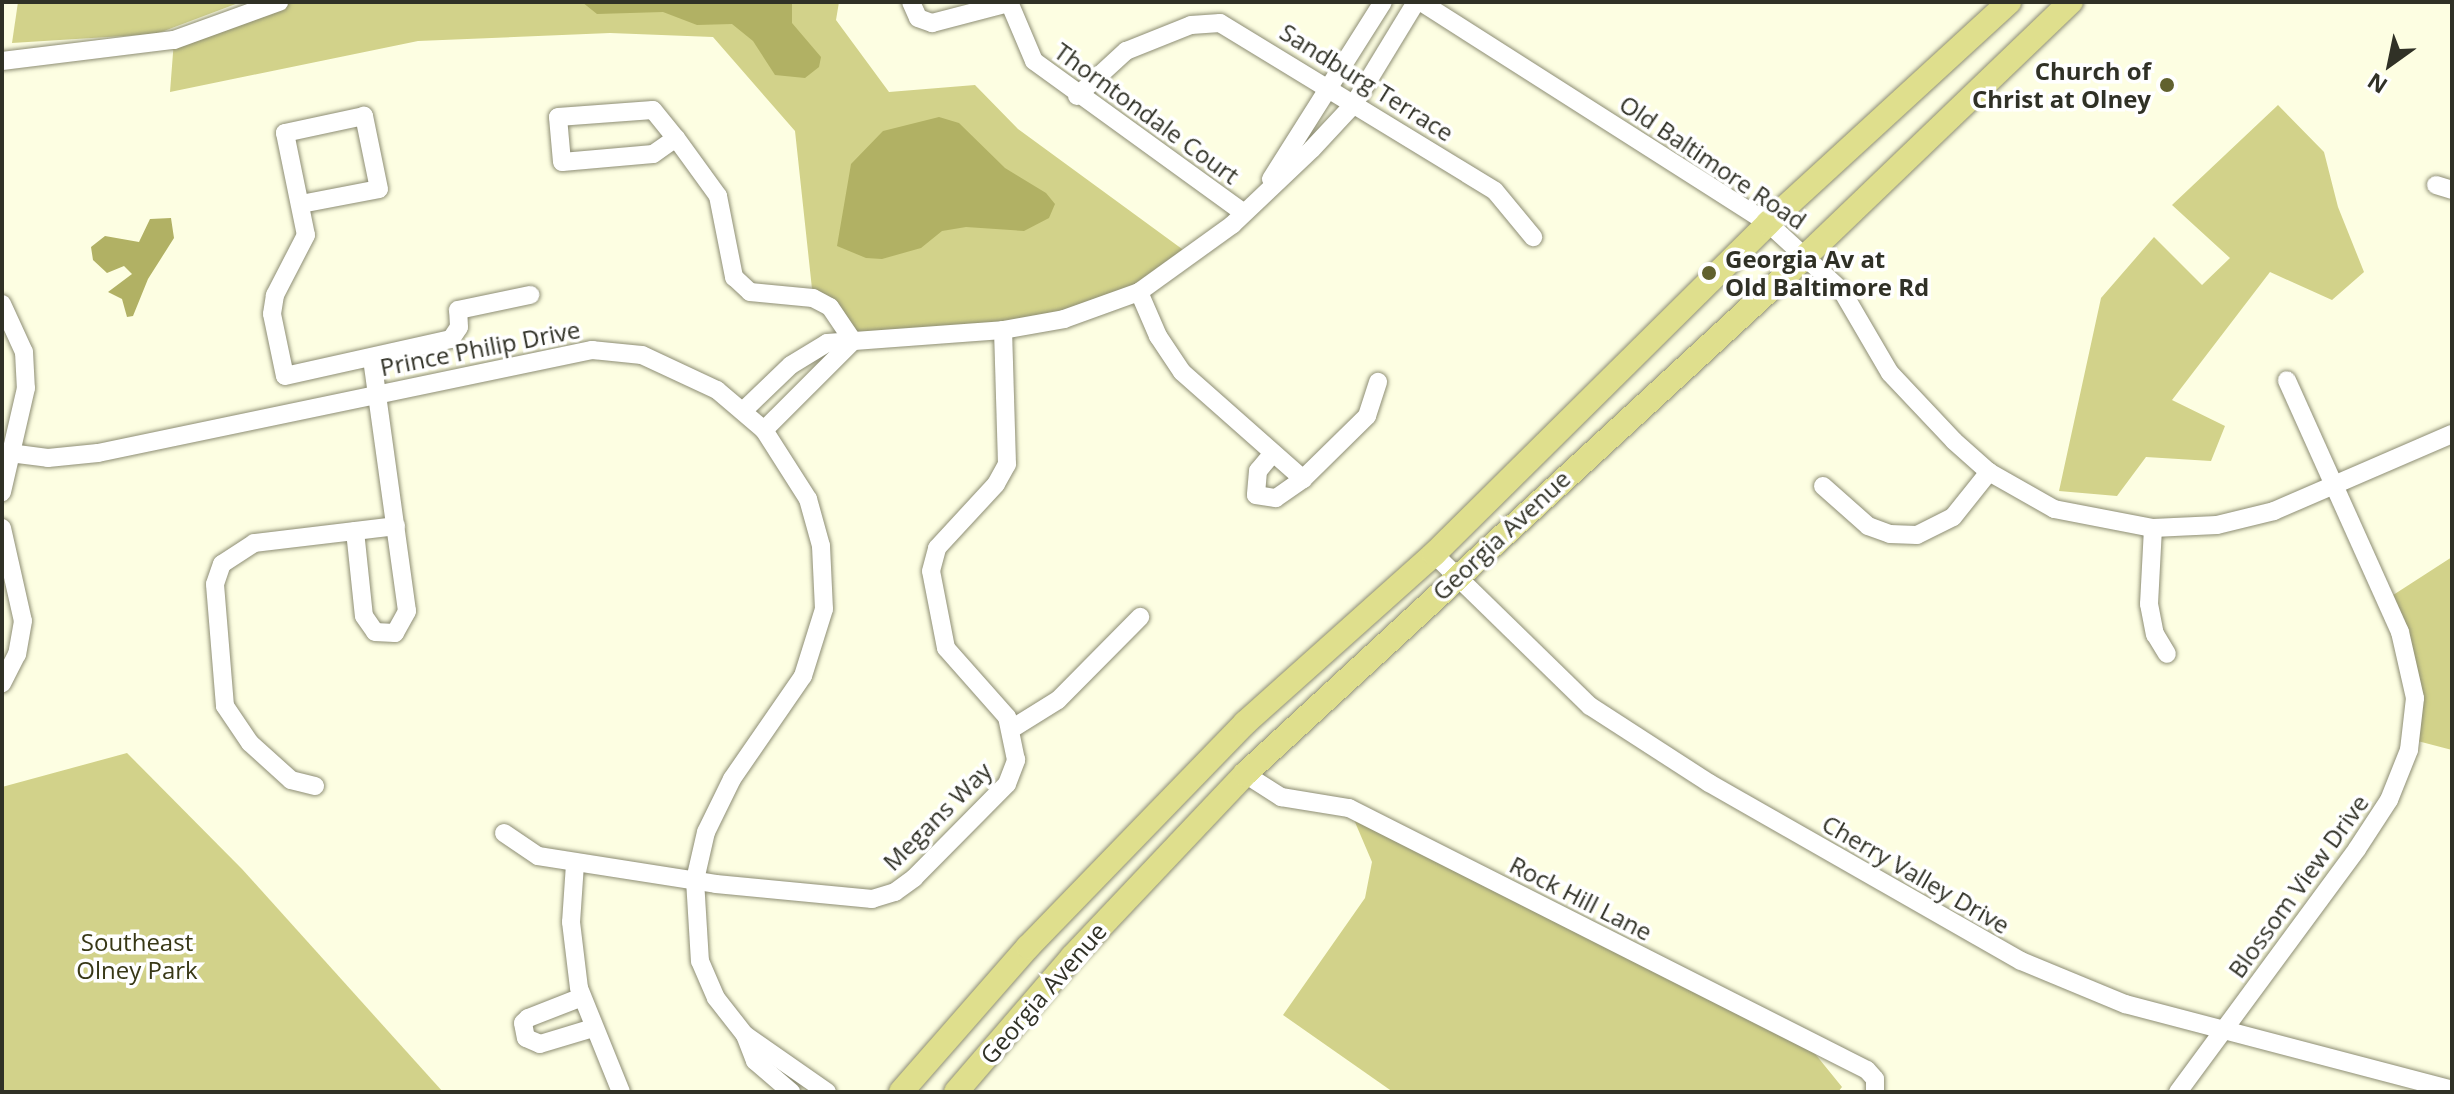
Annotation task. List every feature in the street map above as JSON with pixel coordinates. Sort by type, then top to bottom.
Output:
[{"type":"main road","name":"Georgia Avenue","points":[[901,1092],[1028,947],[1245,723],[1434,554],[1768,223],[2009,2]]},
{"type":"main road","name":"Georgia Avenue","points":[[956,1092],[1072,957],[1245,774],[1806,255],[2071,2]]},
{"type":"street","points":[[2,61],[174,40],[279,2]]},
{"type":"street","name":"Thorntondale Court","points":[[911,2],[918,18],[932,23],[1009,3],[1034,61],[1077,96],[1244,213]]},
{"type":"street","points":[[1263,193],[1383,2]]},
{"type":"street","points":[[743,411],[810,352],[827,343],[1003,330],[1064,319],[1139,292],[1193,257],[1244,213],[1354,104],[1419,2]]},
{"type":"street","name":"Old Baltimore Road","points":[[1419,2],[1768,223],[1842,291],[1890,373],[1989,472],[2054,509],[2153,528],[2217,525],[2274,511],[2452,434]]},
{"type":"street","name":"Sandburg Terrace","points":[[1077,96],[1126,51],[1205,22],[1238,29],[1495,191],[1533,237]]},
{"type":"street","points":[[676,138],[653,154],[562,162],[558,117],[653,110],[676,138],[718,196],[734,277],[750,292],[813,298],[830,307],[853,341]]},
{"type":"street","points":[[301,204],[379,189],[364,116],[285,133],[306,235],[275,295],[272,314],[285,376],[451,339],[459,327],[458,310],[530,295]]},
{"type":"street","points":[[1139,292],[1158,336],[1182,372],[1303,479]]},
{"type":"street","points":[[2,304],[24,352],[26,388],[6,452],[2,492]]},
{"type":"street","points":[[1003,330],[1007,464],[996,484],[937,548],[931,571],[946,648],[1013,728],[1058,700],[1140,617]]},
{"type":"street","points":[[764,430],[853,341]]},
{"type":"street","name":"Prince Philip Drive","points":[[6,452],[48,458],[98,453],[380,391],[577,352],[617,351],[688,374],[743,411],[764,430],[795,474],[815,519],[824,609],[803,676],[714,811],[695,880],[700,961],[716,998],[745,1035],[755,1061],[791,1092]]},
{"type":"street","points":[[355,531],[364,616],[375,632],[389,635],[400,630],[407,618],[380,391],[372,358]]},
{"type":"street","name":"Blossom View Drive","points":[[2178,1092],[2357,849],[2389,800],[2409,750],[2415,698],[2407,657],[2336,486],[2287,380]]},
{"type":"street","points":[[1273,453],[1258,471],[1256,495],[1276,498],[1303,479],[1367,416],[1378,382]]},
{"type":"street","points":[[1823,486],[1868,526],[1890,534],[1917,535],[1953,517],[1989,472]]},
{"type":"street","points":[[315,786],[291,780],[250,743],[225,706],[215,584],[222,564],[254,543],[396,526]]},
{"type":"street","points":[[2153,528],[2149,604],[2155,634],[2167,654]]},
{"type":"street","points":[[2,683],[12,668],[23,629],[3,540]]},
{"type":"street","name":"Cherry Valley Drive","points":[[1434,554],[1590,706],[1709,783],[2021,961],[2125,1004],[2452,1090]]},
{"type":"street","name":"Megans Way","points":[[504,833],[538,856],[575,864],[860,899],[895,892],[1007,784],[1016,760],[1013,728]]},
{"type":"street","name":"Rock Hill Lane","points":[[1245,774],[1281,797],[1349,808],[1839,1055],[1867,1070],[1875,1079],[1875,1092]]},
{"type":"street","points":[[575,864],[571,922],[582,997],[621,1092]]},
{"type":"street","points":[[582,997],[535,1013],[522,1029],[526,1038],[540,1044],[593,1028]]},
{"type":"street","name":"Prince Philip Drive","points":[[745,1035],[827,1092]]},
{"type":"green space","points":[[18,2],[241,2],[156,34],[12,43]]},
{"type":"green space","points":[[279,2],[839,2],[836,20],[889,92],[975,85],[1018,129],[1193,257],[1064,319],[853,341],[813,298],[795,131],[713,37],[610,33],[418,41],[170,92],[174,40]]},
{"type":"green space","points":[[2278,105],[2324,152],[2338,207],[2364,272],[2332,300],[2270,272],[2172,400],[2225,426],[2211,461],[2146,457],[2117,496],[2059,491],[2101,298],[2154,237],[2202,285],[2230,258],[2172,205]]},
{"type":"green space","points":[[2452,557],[2452,750],[2410,739],[2415,698],[2387,599]]},
{"type":"green space","name":"Southeast Olney Park","points":[[127,753],[242,869],[443,1092],[2,1092],[2,787]]},
{"type":"green space","points":[[1349,808],[1799,1034],[1842,1087],[1838,1092],[1393,1092],[1283,1015],[1365,898],[1372,862]]},
{"type":"shaded area","points":[[582,2],[792,2],[792,23],[821,57],[819,67],[805,78],[775,75],[753,41],[732,24],[697,25],[663,12],[597,14]]},
{"type":"shaded area","points":[[939,117],[959,123],[1005,168],[1046,193],[1055,204],[1049,218],[1024,231],[966,227],[942,231],[921,248],[882,259],[866,258],[837,246],[851,164],[883,131]]},
{"type":"shaded area","points":[[171,218],[174,238],[148,279],[133,316],[127,317],[122,299],[108,292],[132,274],[124,266],[107,273],[93,260],[91,247],[105,236],[139,242],[150,219]]},
{"type":"place","name":"Church of Christ at Olney","points":[[2167,85]]},
{"type":"place","name":"Georgia Av at Old Baltimore Rd","points":[[1709,273]]}]
